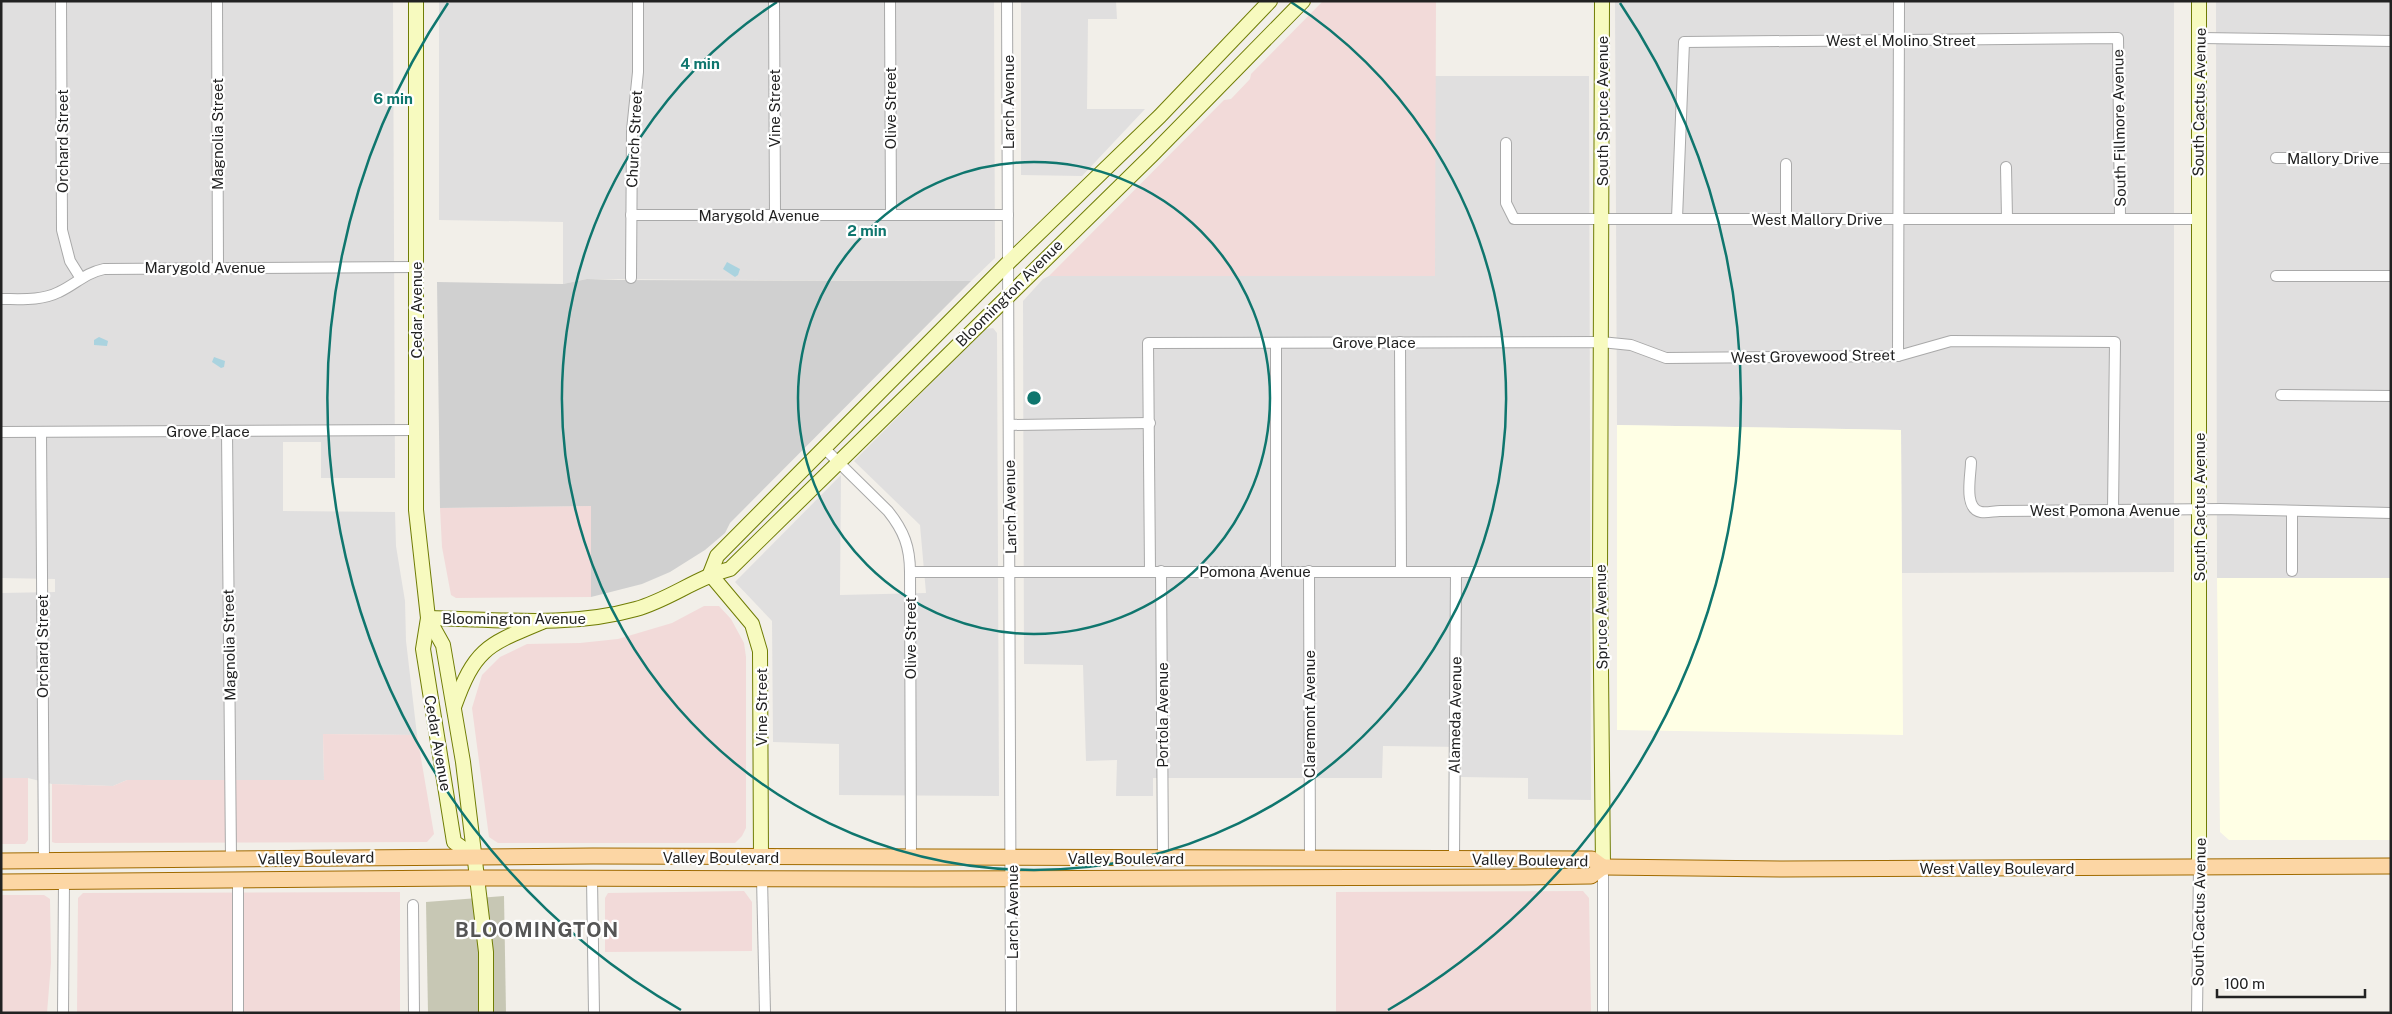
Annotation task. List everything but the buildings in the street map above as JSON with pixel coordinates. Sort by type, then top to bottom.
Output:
[{"type":"main road","name":"Cedar Avenue","points":[[416,1],[415,430],[416,510],[428,618],[423,648],[454,842],[475,857]]},
{"type":"main road","name":"Bloomington Avenue","points":[[710,574],[717,556],[825,450],[1008,264],[1160,116],[1270,1]]},
{"type":"main road","name":"Bloomington Avenue","points":[[428,618],[591,619],[638,608],[679,592],[710,574],[730,569],[1008,294],[1152,155],[1225,78],[1303,1]]},
{"type":"main road","name":"South Spruce Avenue","points":[[1602,1],[1602,220]]},
{"type":"main road","name":"South Cactus Avenue","points":[[2199,866],[2200,1]]},
{"type":"main road","points":[[1210,62],[1225,78]]},
{"type":"main road","name":"Spruce Avenue","points":[[1602,220],[1600,572],[1603,867]]},
{"type":"main road","name":"Vine Street","points":[[710,574],[752,624],[760,651],[762,857]]},
{"type":"main road","name":"Cedar Avenue","points":[[428,618],[443,645],[475,857],[486,952],[486,1013]]},
{"type":"main road","points":[[453,710],[464,679],[475,661],[485,651],[496,642],[548,620]]},
{"type":"main road","name":"Valley Boulevard","points":[[1,861],[475,857],[1592,858],[1603,867],[1591,876],[478,878],[1,882]]},
{"type":"main road","name":"West Valley Boulevard","points":[[1603,867],[1783,869],[2391,866]]},
{"type":"street","name":"Orchard Street","points":[[61,1],[62,230],[70,261],[80,277]]},
{"type":"street","name":"Magnolia Street","points":[[217,1],[218,267]]},
{"type":"street","name":"Church Street","points":[[631,278],[632,130],[638,72],[638,1]]},
{"type":"street","name":"Vine Street","points":[[774,1],[775,215]]},
{"type":"street","name":"Olive Street","points":[[890,1],[891,215]]},
{"type":"street","name":"Larch Avenue","points":[[1007,1],[1011,571],[1011,1013]]},
{"type":"street","points":[[1898,356],[1900,219],[1899,1]]},
{"type":"street","name":"West el Molino Street","points":[[1677,218],[1684,42],[2118,38]]},
{"type":"street","name":"South Fillmore Avenue","points":[[2118,38],[2120,218]]},
{"type":"street","points":[[2201,38],[2391,42]]},
{"type":"street","name":"West Mallory Drive","points":[[1506,143],[1506,204],[1514,219],[2199,219]]},
{"type":"street","name":"Mallory Drive","points":[[2276,158],[2391,158]]},
{"type":"street","points":[[1786,164],[1786,219]]},
{"type":"street","points":[[2006,167],[2007,218]]},
{"type":"street","name":"Marygold Avenue","points":[[631,215],[1008,215]]},
{"type":"street","name":"Marygold Avenue","points":[[1,299],[33,299],[50,296],[61,291],[80,277],[104,268],[416,267]]},
{"type":"street","points":[[2276,276],[2391,276]]},
{"type":"street","name":"West Grovewood Street","points":[[1601,342],[1631,345],[1666,358],[1898,356],[1951,341],[2115,342],[2113,510]]},
{"type":"street","points":[[1400,342],[1401,571]]},
{"type":"street","name":"Grove Place","points":[[1150,423],[1148,343],[1601,342]]},
{"type":"street","points":[[1276,343],[1276,571]]},
{"type":"street","points":[[2281,395],[2391,396]]},
{"type":"street","points":[[1009,425],[1150,423],[1150,571]]},
{"type":"street","name":"Grove Place","points":[[1,432],[415,430]]},
{"type":"street","name":"Magnolia Street","points":[[228,431],[231,858]]},
{"type":"street","name":"Orchard Street","points":[[41,432],[44,860]]},
{"type":"street","name":"Olive Street","points":[[825,450],[897,522],[908,543],[910,572],[911,858]]},
{"type":"street","name":"West Pomona Avenue","points":[[1971,462],[1970,502],[1976,511],[1982,513],[2000,511],[2199,509],[2391,513]]},
{"type":"street","points":[[2292,511],[2292,571]]},
{"type":"street","name":"Portola Avenue","points":[[1161,571],[1163,858]]},
{"type":"street","name":"Claremont Avenue","points":[[1309,571],[1310,858]]},
{"type":"street","name":"Pomona Avenue","points":[[910,572],[1600,572]]},
{"type":"street","name":"Alameda Avenue","points":[[1454,858],[1456,572]]},
{"type":"street","name":"South Cactus Avenue","points":[[2197,1013],[2199,866]]},
{"type":"street","name":"Spruce Avenue","points":[[1603,867],[1603,1013]]},
{"type":"street","points":[[592,878],[594,1013]]},
{"type":"street","points":[[762,878],[765,1013]]},
{"type":"street","points":[[64,881],[64,1013]]},
{"type":"street","points":[[238,881],[238,1013]]},
{"type":"street","points":[[413,905],[414,1013]]},
{"type":"shaded area","points":[[1,1],[393,1],[395,478],[321,478],[321,442],[283,442],[283,511],[395,512],[396,546],[405,601],[406,641],[417,735],[323,734],[324,780],[127,780],[113,786],[52,784],[28,778],[1,778],[1,593],[55,592],[55,579],[1,578]]},
{"type":"shaded area","points":[[439,1],[994,1],[995,258],[971,281],[587,279],[563,284],[563,222],[439,220]]},
{"type":"shaded area","points":[[1021,1],[1116,1],[1117,19],[1088,19],[1087,109],[1145,109],[1082,176],[1021,175]]},
{"type":"shaded area","points":[[1323,1],[1436,1],[1435,276],[1049,276],[1224,100],[1231,99],[1250,79],[1251,74]]},
{"type":"shaded area","points":[[1615,1],[2174,1],[2174,572],[1902,573],[1901,430],[1617,425]]},
{"type":"shaded area","points":[[2216,1],[2391,1],[2391,578],[2217,578]]},
{"type":"shaded area","points":[[1435,76],[1589,76],[1591,800],[1528,799],[1528,778],[1461,777],[1462,747],[1383,746],[1382,778],[1153,778],[1153,796],[1116,796],[1117,760],[1086,761],[1083,665],[1024,664],[1023,301],[1043,279],[1049,276],[1434,276]]},
{"type":"shaded area","points":[[587,279],[971,281],[730,523],[725,533],[705,550],[670,572],[642,584],[591,597],[591,506],[440,508],[437,282],[563,284]]},
{"type":"shaded area","points":[[993,328],[997,333],[999,796],[839,795],[839,744],[773,742],[772,621],[735,582],[841,475],[840,595],[926,593],[920,525],[854,461],[985,329]]},
{"type":"shaded area","points":[[1617,425],[1901,430],[1903,735],[1617,730]]},
{"type":"shaded area","points":[[591,506],[591,597],[456,598],[451,595],[442,547],[440,508]]},
{"type":"shaded area","points":[[2217,578],[2391,578],[2391,840],[2229,840],[2220,832]]},
{"type":"shaded area","points":[[704,606],[719,606],[731,619],[744,643],[746,657],[746,828],[742,836],[735,843],[498,843],[489,837],[472,708],[482,675],[500,657],[527,644],[580,643],[618,639],[672,623]]},
{"type":"shaded area","points":[[323,734],[417,735],[434,834],[427,842],[52,842],[52,784],[113,786],[127,780],[324,780]]},
{"type":"shaded area","points":[[1,778],[28,778],[28,840],[25,844],[1,844]]},
{"type":"shaded area","points":[[744,891],[752,902],[752,951],[605,952],[605,898],[608,893]]},
{"type":"shaded area","points":[[1583,891],[1589,898],[1591,1013],[1336,1013],[1336,892]]},
{"type":"shaded area","points":[[400,892],[400,1013],[77,1013],[78,898],[83,893]]},
{"type":"shaded area","points":[[1,895],[44,895],[50,899],[51,963],[47,1013],[1,1013]]},
{"type":"shaded area","points":[[504,896],[506,1013],[428,1013],[426,902]]},
{"type":"water","points":[[727,262],[740,269],[738,275],[735,277],[723,269]]},
{"type":"water","points":[[99,337],[108,341],[107,346],[94,345],[94,340]]},
{"type":"water","points":[[214,357],[225,361],[224,367],[221,368],[212,362]]},
{"type":"district","name":"BLOOMINGTON","points":[[537,930]]}]
